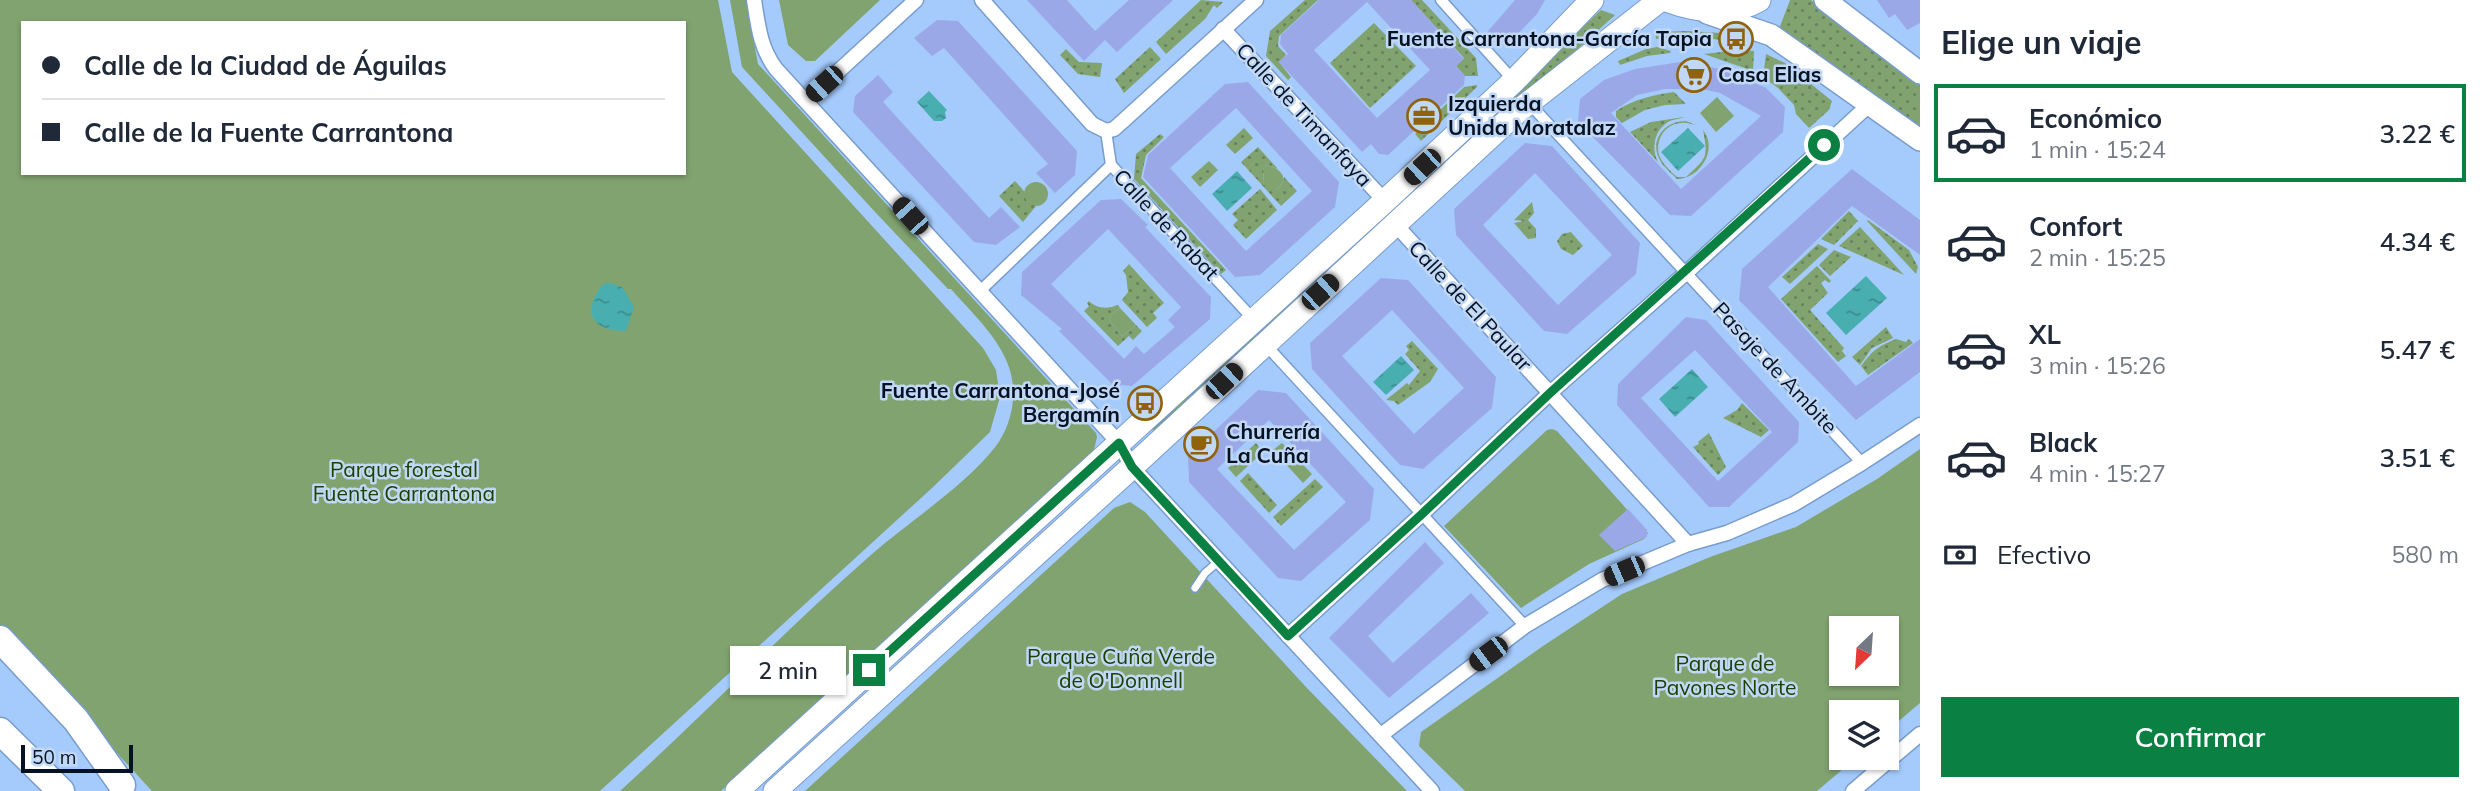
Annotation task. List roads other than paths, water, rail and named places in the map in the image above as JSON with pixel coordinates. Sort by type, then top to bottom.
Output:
[{"type":"highway","points":[[0,639],[76,720],[125,788]]},
{"type":"highway","points":[[0,665],[125,788]]},
{"type":"highway","points":[[0,731],[61,791]]},
{"type":"main road","points":[[737,791],[1385,201],[1514,81],[1592,0]]},
{"type":"main road","points":[[775,791],[1528,102],[1660,0]]},
{"type":"main road","points":[[1666,0],[1771,35],[1920,140]]},
{"type":"main road","points":[[1702,11],[1742,9],[1759,0]]},
{"type":"main road","points":[[1825,0],[1919,72]]},
{"type":"street","points":[[754,0],[766,56],[1119,443],[1132,467],[1432,791]]},
{"type":"street","points":[[806,100],[916,0]]},
{"type":"street","points":[[982,0],[1092,124],[1106,131],[1114,129],[1124,121],[1256,0]]},
{"type":"street","points":[[1441,0],[1514,81]]},
{"type":"street","name":"Calle de Timanfaya","points":[[1223,29],[1385,201]]},
{"type":"street","name":"Pasaje de Ambite","points":[[1528,102],[1862,463]]},
{"type":"street","points":[[1288,636],[1550,393],[1870,104]]},
{"type":"street","name":"Calle de Rabat","points":[[1106,131],[1111,166],[1254,320]]},
{"type":"street","points":[[979,292],[1111,166]]},
{"type":"street","name":"Calle de El Paular","points":[[1395,224],[1688,544]]},
{"type":"street","points":[[1264,343],[1525,626]]},
{"type":"street","points":[[1381,735],[1525,626],[1602,580],[1688,544],[1727,533],[1794,504],[1920,425]]},
{"type":"street","points":[[1853,791],[1920,734]]},
{"type":"lane","points":[[1195,588],[1205,573],[1220,560]]},
{"type":"water","points":[[929,91],[947,110],[946,118],[942,121],[934,121],[917,102]]},
{"type":"water","points":[[1688,128],[1705,146],[1678,171],[1661,152]]},
{"type":"water","points":[[1237,171],[1252,188],[1227,211],[1212,194]]},
{"type":"water","points":[[1866,276],[1887,298],[1846,335],[1826,313]]},
{"type":"water","points":[[611,283],[623,288],[634,307],[626,331],[605,328],[593,318],[592,303],[596,294],[603,284]]},
{"type":"water","points":[[1401,356],[1414,370],[1386,395],[1373,382]]},
{"type":"water","points":[[1692,369],[1708,387],[1675,417],[1659,399]]},
{"type":"place","name":"Fuente Carrantona-García Tapia","points":[[1736,39]]},
{"type":"place","name":"Casa Elias","points":[[1694,75]]},
{"type":"place","name":"Izquierda Unida Moratalaz","points":[[1424,116]]},
{"type":"place","name":"Fuente Carrantona-José Bergamín","points":[[1145,403]]},
{"type":"place","name":"Churrería La Cuña","points":[[1201,444]]},
{"type":"park label","name":"Parque forestal Fuente Carrantona","points":[[404,482]]},
{"type":"park label","name":"Parque Cuña Verde de O'Donnell","points":[[1121,669]]},
{"type":"park label","name":"Parque de Pavones Norte","points":[[1725,676]]}]
